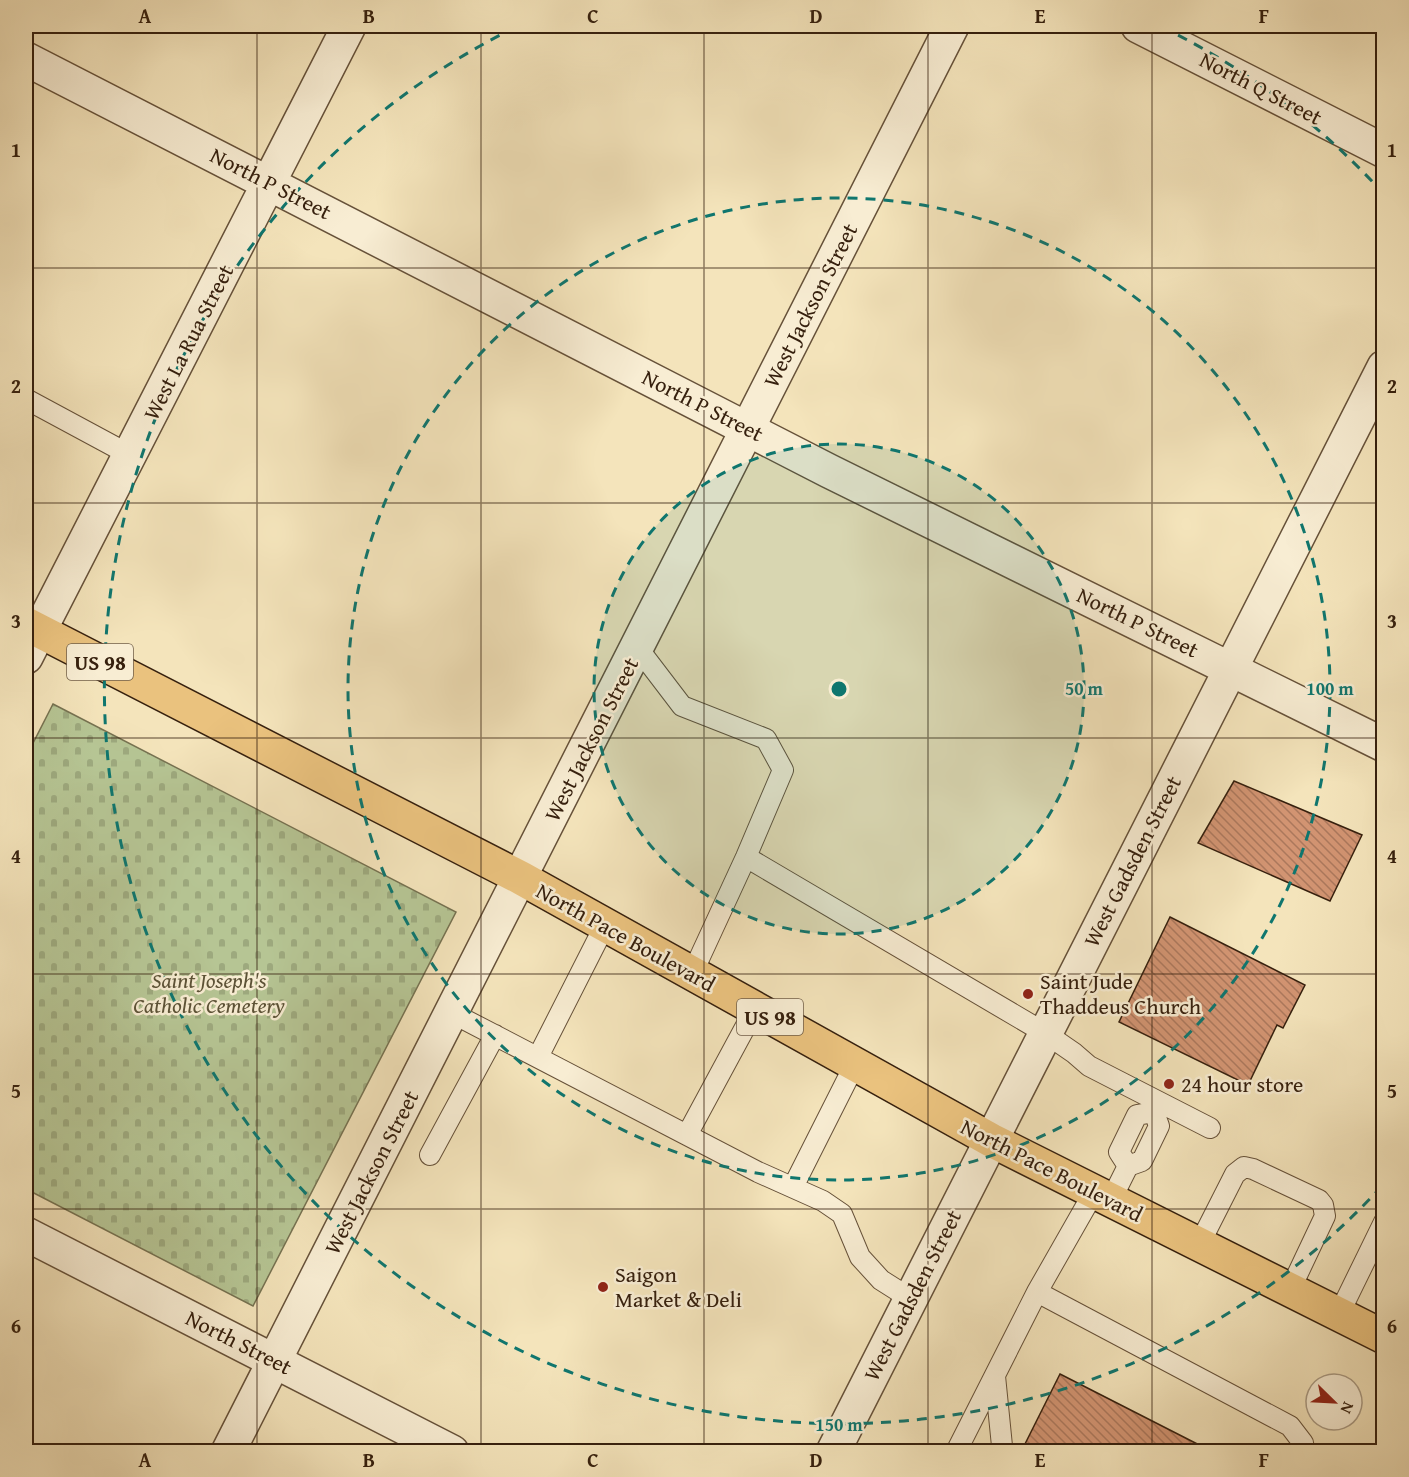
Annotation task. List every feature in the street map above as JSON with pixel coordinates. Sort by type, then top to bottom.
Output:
[{"type":"main road","name":"North Pace Boulevard","points":[[30,638],[521,878],[991,1140],[1383,1336]]},
{"type":"street","name":"West La Rua Street","points":[[30,638],[130,455],[350,26]]},
{"type":"street","name":"West Jackson Street","points":[[228,1452],[952,26]]},
{"type":"street","name":"North Q Street","points":[[1138,26],[1383,151]]},
{"type":"street","name":"North P Street","points":[[26,58],[840,476],[1383,745]]},
{"type":"street","name":"West Gadsden Street","points":[[833,1452],[1383,367]]},
{"type":"street","name":"North Street","points":[[26,1234],[452,1452]]},
{"type":"lane","points":[[26,399],[130,455]]},
{"type":"lane","points":[[637,647],[682,706],[766,740],[783,770],[692,974]]},
{"type":"lane","points":[[746,857],[1045,1033],[1089,1066],[1157,1108],[1210,1128]]},
{"type":"lane","points":[[537,1057],[605,925]]},
{"type":"lane","points":[[687,1135],[755,1009]]},
{"type":"lane","points":[[452,1013],[687,1135],[823,1201],[842,1214],[860,1257],[881,1280],[910,1299]]},
{"type":"lane","points":[[430,1155],[495,1035]]},
{"type":"lane","points":[[793,1187],[855,1064]]},
{"type":"lane","points":[[956,1452],[1037,1292],[1103,1196],[1128,1166],[1142,1161],[1160,1126],[1157,1108]]},
{"type":"lane","points":[[1199,1245],[1235,1174],[1244,1167],[1319,1200],[1323,1205],[1325,1216],[1290,1290]]},
{"type":"lane","points":[[1339,1314],[1383,1222]]},
{"type":"lane","points":[[1037,1292],[1290,1426],[1303,1443],[1299,1452]]},
{"type":"lane","points":[[995,1376],[1002,1446],[1000,1452]]},
{"type":"green space","name":"Saint Joseph's Catholic Cemetery","points":[[53,704],[456,912],[253,1306],[26,1189],[26,757]]},
{"type":"building","points":[[1234,781],[1362,835],[1330,901],[1198,843]]},
{"type":"building","points":[[1170,917],[1305,985],[1283,1028],[1277,1025],[1248,1085],[1119,1022]]},
{"type":"building","points":[[1060,1374],[1213,1452],[1021,1452]]},
{"type":"place","name":"Saint Jude Thaddeus Church","points":[[1028,994]]},
{"type":"place","name":"24 hour store","points":[[1169,1084]]},
{"type":"place","name":"Saigon Market & Deli","points":[[603,1287]]}]
